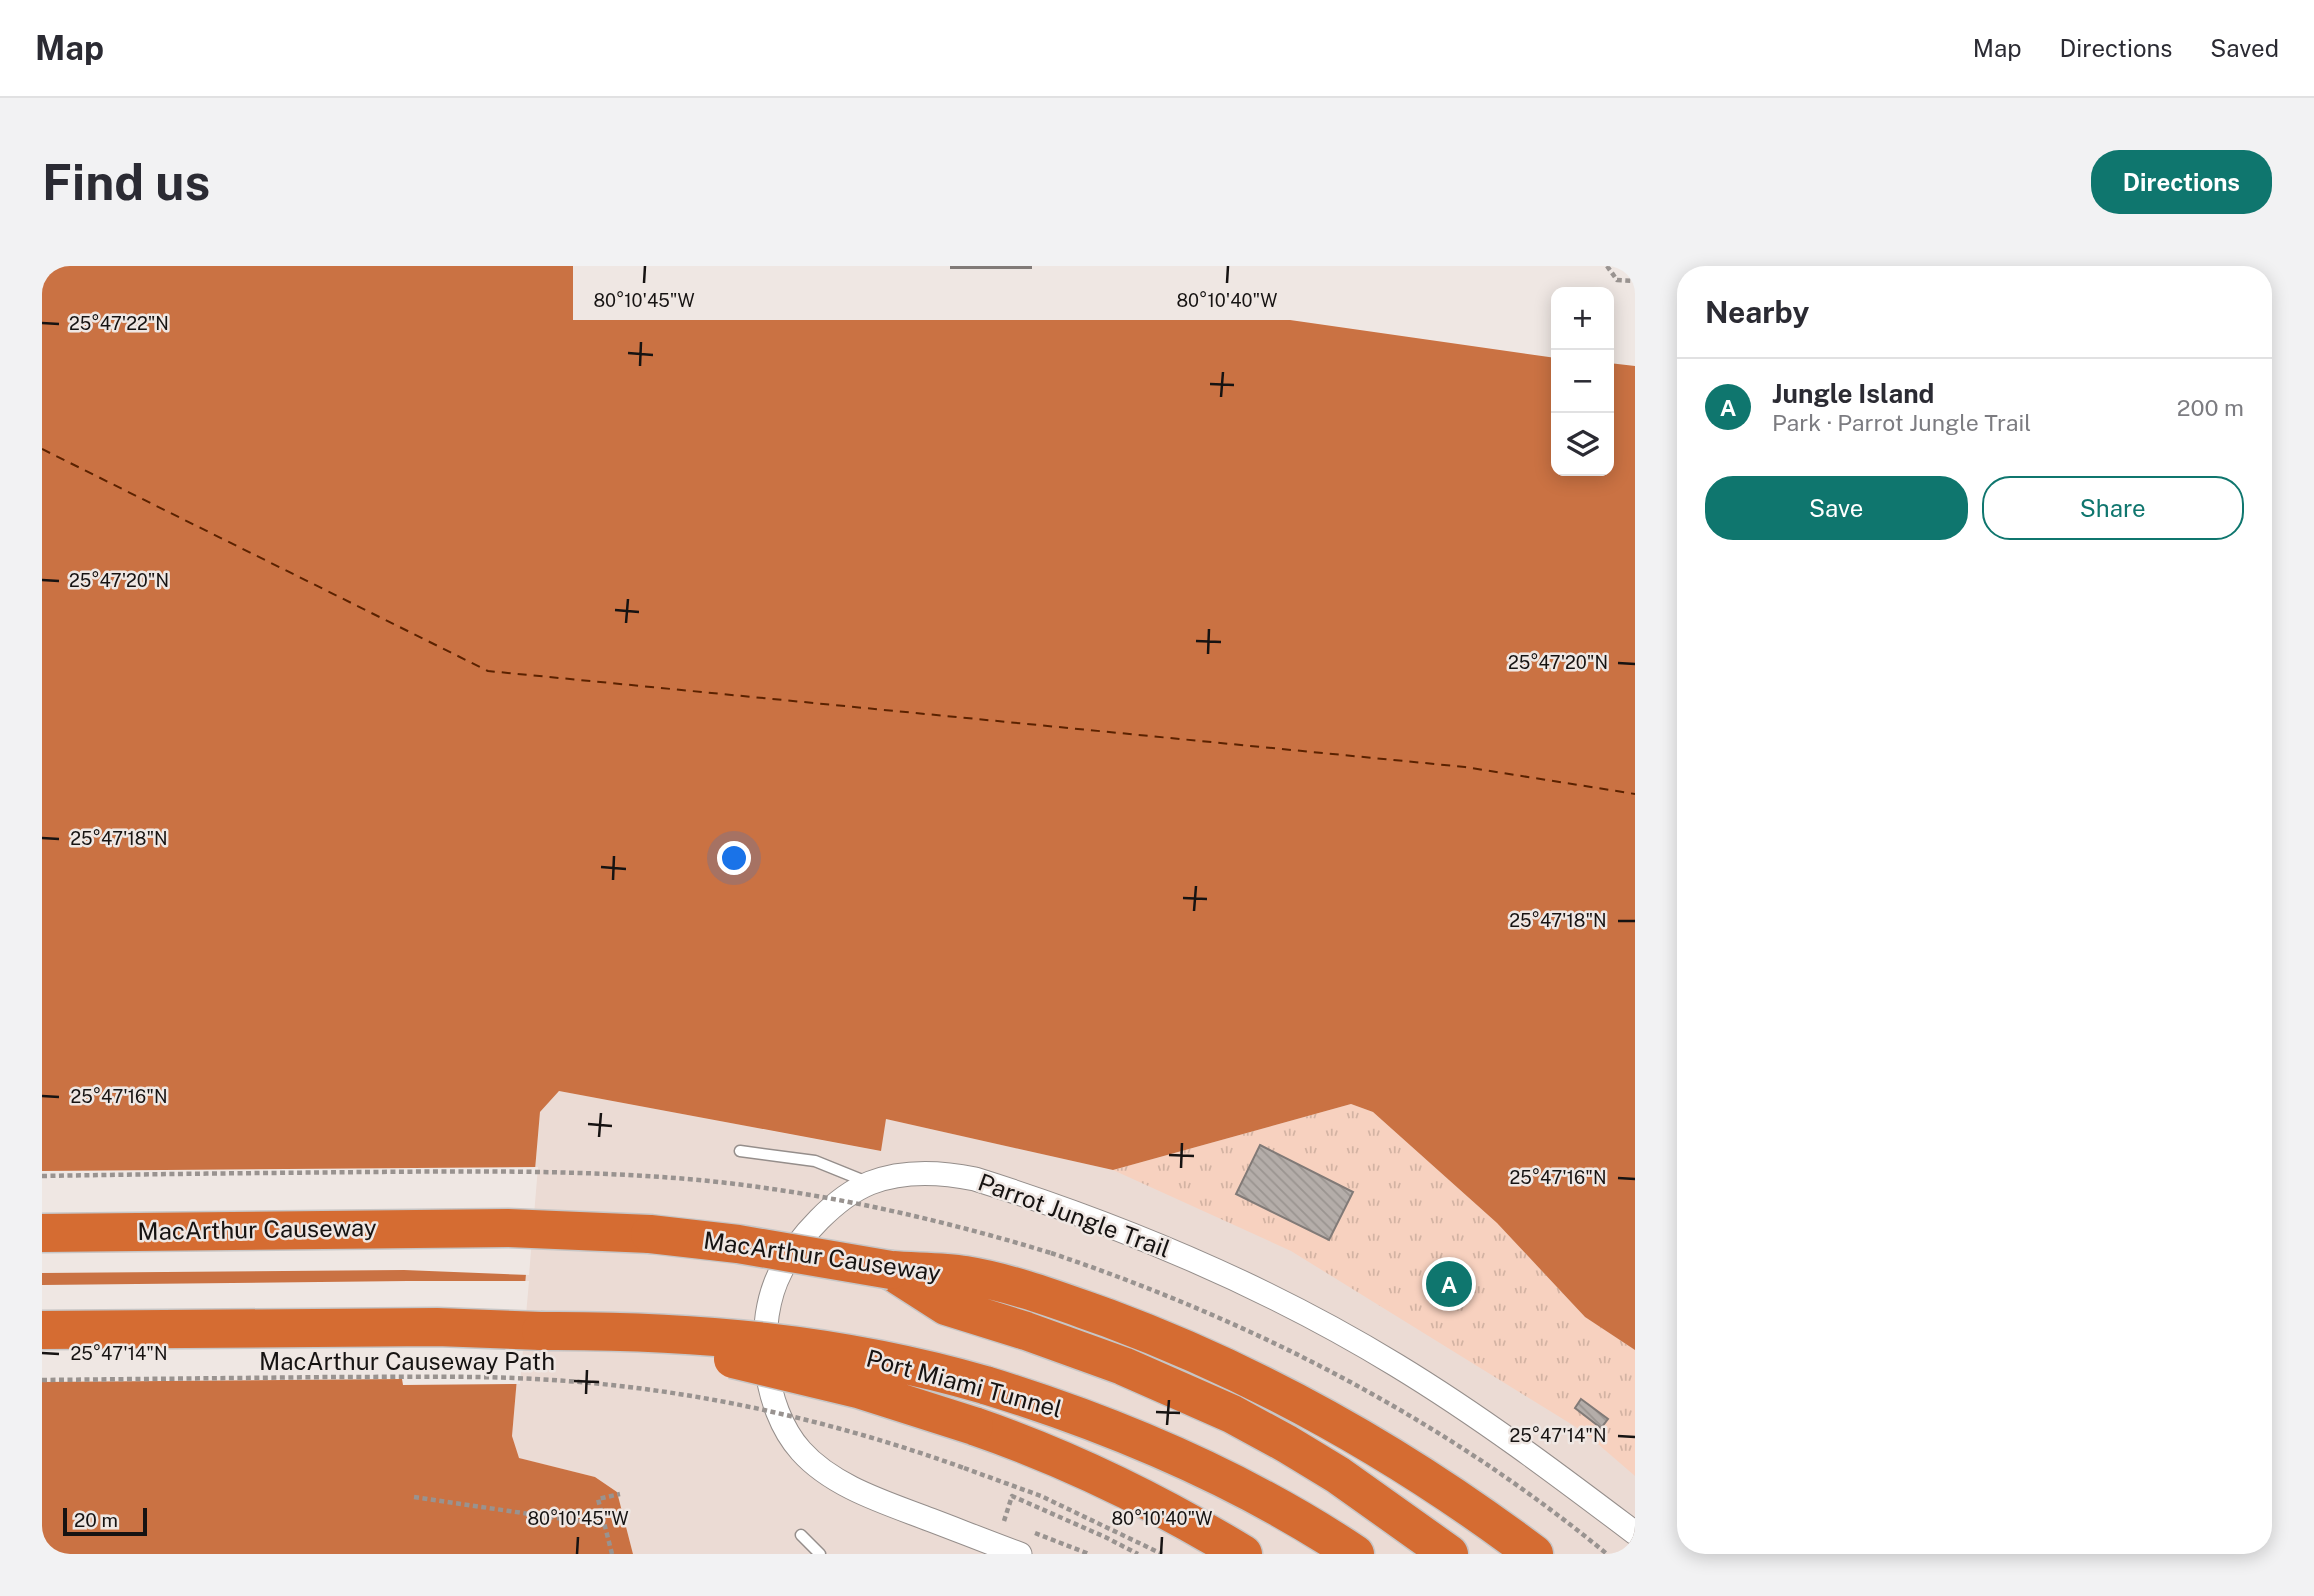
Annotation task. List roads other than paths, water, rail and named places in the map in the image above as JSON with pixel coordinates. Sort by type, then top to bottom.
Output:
[{"type":"highway","points":[[42,1218],[82,1232]]},
{"type":"highway","name":"MacArthur Causeway","points":[[42,1233],[508,1228],[650,1234],[738,1244],[891,1270],[965,1275],[1075,1306],[1174,1345],[1298,1403],[1416,1472],[1534,1554]]},
{"type":"highway","points":[[891,1270],[946,1306],[1026,1331],[1171,1387],[1276,1438],[1359,1489],[1449,1554]]},
{"type":"highway","points":[[42,1330],[437,1327],[541,1331],[650,1343],[750,1362],[858,1389],[974,1426],[1092,1474],[1243,1554]]},
{"type":"highway","name":"Port Miami Tunnel","points":[[541,1331],[648,1331],[813,1346],[928,1369],[1064,1411],[1160,1448],[1252,1492],[1355,1554]]},
{"type":"street","name":"Parrot Jungle Trail","points":[[1011,1553],[866,1494],[826,1474],[800,1451],[780,1419],[768,1378],[765,1356],[768,1310],[780,1271],[825,1214],[854,1191],[886,1178],[920,1173],[975,1179],[1115,1228],[1221,1273],[1341,1333],[1448,1397],[1506,1436],[1635,1533]]},
{"type":"lane","points":[[740,1151],[815,1161],[870,1184]]},
{"type":"lane","points":[[801,1535],[820,1554]]},
{"type":"place","name":"Jungle Island","points":[[1449,1284]]}]
